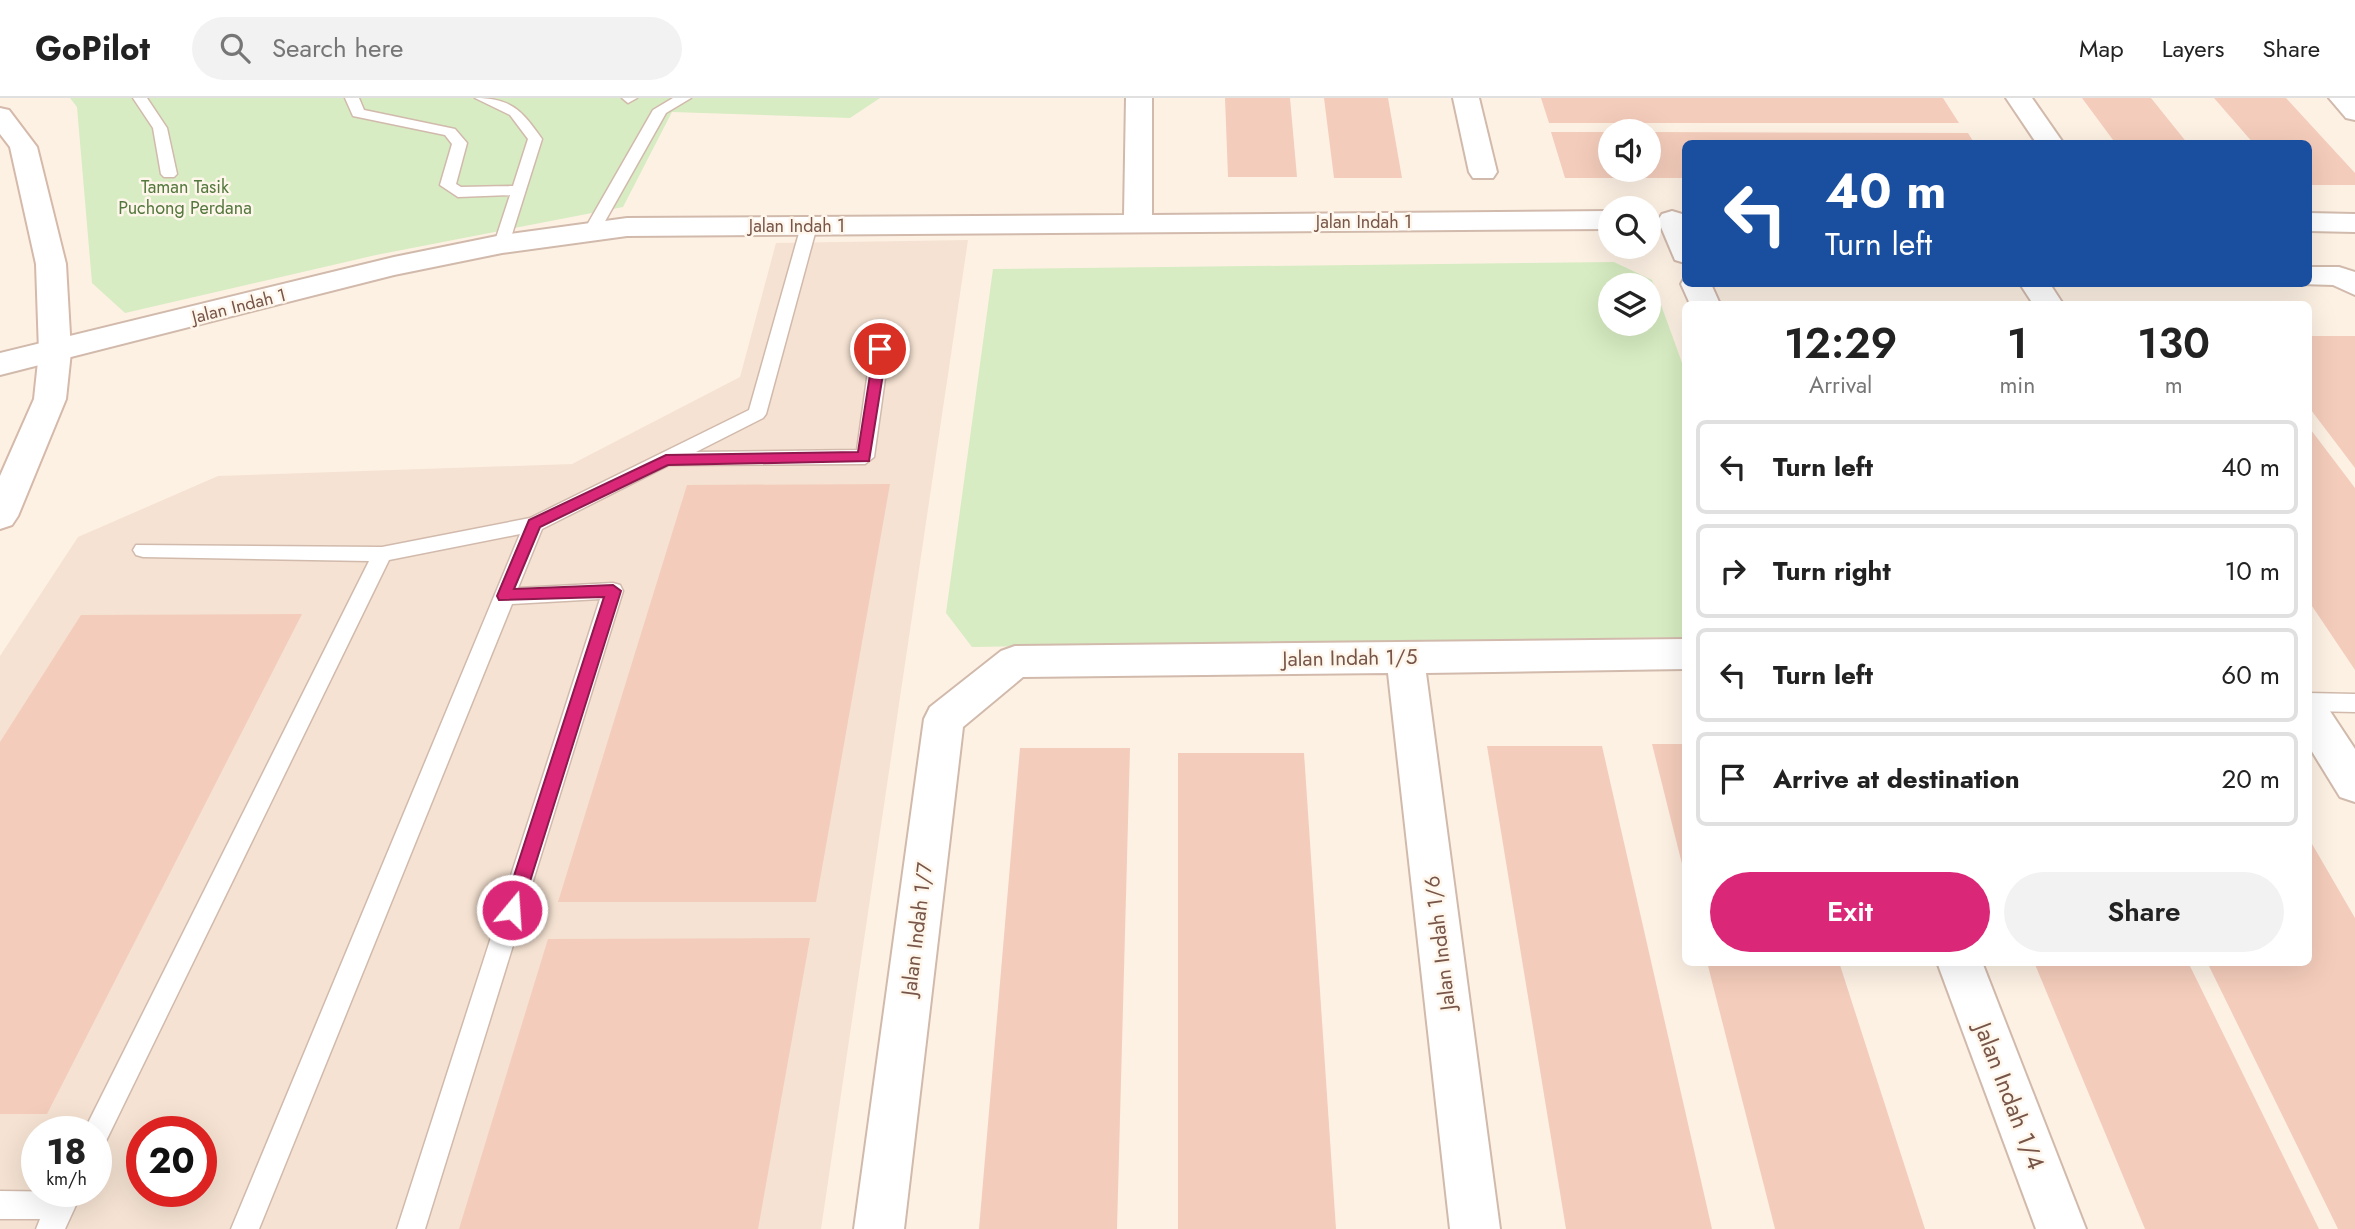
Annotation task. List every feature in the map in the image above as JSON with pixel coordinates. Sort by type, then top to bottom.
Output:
[{"type":"street","points":[[1138,222],[1139,98]]},
{"type":"street","points":[[1466,98],[1483,172]]},
{"type":"street","points":[[2019,98],[2048,140]]},
{"type":"street","points":[[2342,98],[2355,111]]},
{"type":"street","points":[[0,116],[23,147],[51,264],[55,352],[50,399],[0,516]]},
{"type":"street","name":"Jalan Indah 1","points":[[0,364],[394,266],[502,244],[627,227],[1598,220]]},
{"type":"street","points":[[1669,220],[1682,248]]},
{"type":"street","points":[[2312,222],[2355,223]]},
{"type":"street","points":[[2312,276],[2339,276],[2355,285]]},
{"type":"street","name":"Jalan Indah 1/5","points":[[1015,662],[1682,654]]},
{"type":"street","name":"Jalan Indah 1/6","points":[[1405,657],[1475,1229]]},
{"type":"street","name":"Jalan Indah 1/7","points":[[879,1229],[944,719],[1015,662]]},
{"type":"street","points":[[2312,717],[2355,784]]},
{"type":"street","name":"Jalan Indah 1/4","points":[[1961,966],[2061,1229]]},
{"type":"lane","points":[[140,98],[160,128],[169,174]]},
{"type":"lane","points":[[352,98],[358,113],[450,132],[460,143],[448,185],[458,192],[519,190]]},
{"type":"lane","points":[[482,98],[514,112],[536,139],[502,244]]},
{"type":"lane","points":[[591,232],[660,110],[684,98]]},
{"type":"lane","points":[[143,550],[382,554],[534,524],[666,460],[757,414],[809,226]]},
{"type":"lane","points":[[666,460],[864,457],[880,349]]},
{"type":"lane","points":[[245,1229],[534,524]]},
{"type":"lane","points":[[105,1116],[382,554]]},
{"type":"lane","points":[[411,1229],[613,591],[504,596]]},
{"type":"lane","points":[[2312,702],[2355,702]]},
{"type":"lane","points":[[0,1205],[60,1209]]},
{"type":"shaded area","points":[[968,240],[821,1229],[0,1229],[0,656],[78,537],[218,476],[572,464],[740,377],[776,243]]},
{"type":"green space","name":"Taman Tasik Puchong Perdana","points":[[70,98],[880,98],[850,118],[672,112],[623,207],[376,255],[125,313],[92,283],[77,107]]},
{"type":"green space","points":[[1614,262],[1637,273],[1598,273],[1598,336],[1661,336],[1661,305],[1682,363],[1682,637],[972,647],[946,613],[993,269]]},
{"type":"building","points":[[1225,98],[1290,98],[1297,177],[1228,177]]},
{"type":"building","points":[[1324,98],[1388,98],[1402,178],[1334,178]]},
{"type":"building","points":[[1541,98],[1943,98],[1959,123],[1661,123],[1661,119],[1598,119],[1598,123],[1549,123]]},
{"type":"building","points":[[2082,98],[2151,98],[2185,140],[2113,140]]},
{"type":"building","points":[[2214,98],[2286,98],[2355,173],[2355,185],[2312,185],[2312,140],[2251,140]]},
{"type":"building","points":[[1551,132],[1598,132],[1598,178],[1565,178]]},
{"type":"building","points":[[1661,132],[1968,133],[1972,140],[1682,140],[1682,178],[1661,178]]},
{"type":"building","points":[[2312,336],[2355,336],[2355,468],[2312,411]]},
{"type":"building","points":[[2312,431],[2355,488],[2355,670],[2312,606]]},
{"type":"building","points":[[890,484],[816,902],[558,902],[687,485]]},
{"type":"building","points":[[302,614],[47,1114],[0,1114],[0,742],[81,615]]},
{"type":"building","points":[[1652,744],[1682,744],[1682,864]]},
{"type":"building","points":[[1487,746],[1602,746],[1712,1229],[1566,1229]]},
{"type":"building","points":[[1020,748],[1130,748],[1117,1229],[979,1229]]},
{"type":"building","points":[[1178,753],[1304,753],[1336,1229],[1178,1229]]},
{"type":"building","points":[[2312,844],[2355,918],[2355,1229],[2338,1229],[2209,966],[2312,966]]},
{"type":"building","points":[[810,938],[758,1229],[459,1229],[548,939]]},
{"type":"building","points":[[1708,966],[1840,966],[1925,1229],[1775,1229]]},
{"type":"building","points":[[2036,966],[2190,966],[2319,1229],[2145,1229]]},
{"type":"route","points":[[512,910],[613,591],[504,596],[534,524],[666,460],[864,457],[880,349]]}]
